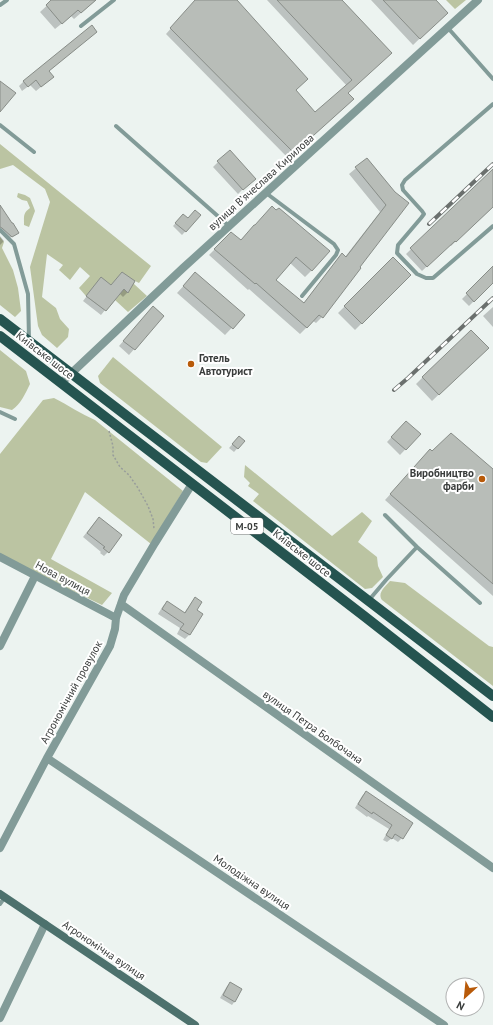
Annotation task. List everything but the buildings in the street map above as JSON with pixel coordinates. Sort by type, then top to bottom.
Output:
[{"type":"main road","name":"М-05","points":[[0,318],[493,696]]},
{"type":"main road","name":"Київське шосе","points":[[0,336],[493,717]]},
{"type":"street","name":"вулиця Вʼячеслава Кирилова","points":[[61,383],[266,192],[478,0]]},
{"type":"street","name":"Агрономічний провулок","points":[[0,848],[110,646],[115,629],[116,618],[124,595],[155,542],[192,484]]},
{"type":"street","name":"Нова вулиця","points":[[0,557],[116,618]]},
{"type":"street","points":[[0,646],[35,576]]},
{"type":"street","name":"вулиця Петра Болбочана","points":[[121,604],[493,868]]},
{"type":"street","name":"Молодіжна вулиця","points":[[48,758],[444,1025]]},
{"type":"street","name":"Агрономічна вулиця","points":[[2,895],[196,1025]]},
{"type":"street","points":[[0,1018],[45,924]]},
{"type":"lane","points":[[0,5],[7,0]]},
{"type":"lane","points":[[81,26],[114,0]]},
{"type":"lane","points":[[447,28],[493,79]]},
{"type":"lane","points":[[493,104],[405,180],[402,185],[403,190],[424,214],[398,244],[397,253],[417,274],[426,278],[433,278],[493,226]]},
{"type":"lane","points":[[0,125],[34,152]]},
{"type":"lane","points":[[116,126],[229,226]]},
{"type":"lane","points":[[266,192],[334,244],[338,250],[336,255],[302,296]]},
{"type":"lane","points":[[0,230],[14,244],[28,294],[29,341]]},
{"type":"lane","points":[[0,412],[14,419]]},
{"type":"lane","points":[[385,514],[417,547],[480,603]]},
{"type":"lane","points":[[368,601],[417,547]]},
{"type":"lane","points":[[0,904],[2,895]]},
{"type":"path","points":[[106,418],[113,446],[113,455],[120,467],[129,475],[138,488],[148,506],[153,519],[155,542]]},
{"type":"green space","points":[[446,0],[466,0],[455,9]]},
{"type":"green space","points":[[0,144],[151,266],[139,283],[135,281],[134,284],[147,296],[128,312],[115,300],[106,311],[86,296],[79,288],[90,276],[80,267],[70,280],[59,270],[63,265],[47,254],[42,297],[56,308],[60,319],[69,329],[68,337],[57,348],[42,335],[38,326],[30,267],[50,202],[45,189],[13,165],[0,169]]},
{"type":"green space","points":[[18,193],[30,198],[35,211],[29,227],[24,225],[24,217],[25,213],[30,208],[27,201],[17,197]]},
{"type":"green space","points":[[0,237],[4,242],[2,248],[13,270],[18,288],[21,311],[15,317],[0,305]]},
{"type":"green space","points":[[0,350],[26,371],[30,384],[20,402],[12,410],[0,407]]},
{"type":"green space","points":[[113,357],[222,447],[207,463],[201,462],[100,383],[98,376]]},
{"type":"green space","points":[[54,398],[95,420],[183,491],[151,544],[85,492],[51,559],[112,593],[102,605],[35,573],[0,554],[0,454],[43,400]]},
{"type":"green space","points":[[245,465],[332,536],[362,512],[372,521],[358,542],[377,557],[378,566],[383,577],[372,588],[365,589],[253,501],[259,494],[248,486],[250,483],[244,477]]},
{"type":"green space","points":[[390,581],[405,583],[489,646],[493,647],[493,686],[382,600],[380,595],[381,592]]},
{"type":"railway","points":[[429,224],[493,164]]},
{"type":"railway","points":[[394,390],[493,298]]},
{"type":"place","name":"Готель Автотурист","points":[[191,364]]},
{"type":"place","name":"Виробництво фарби","points":[[482,479]]}]
